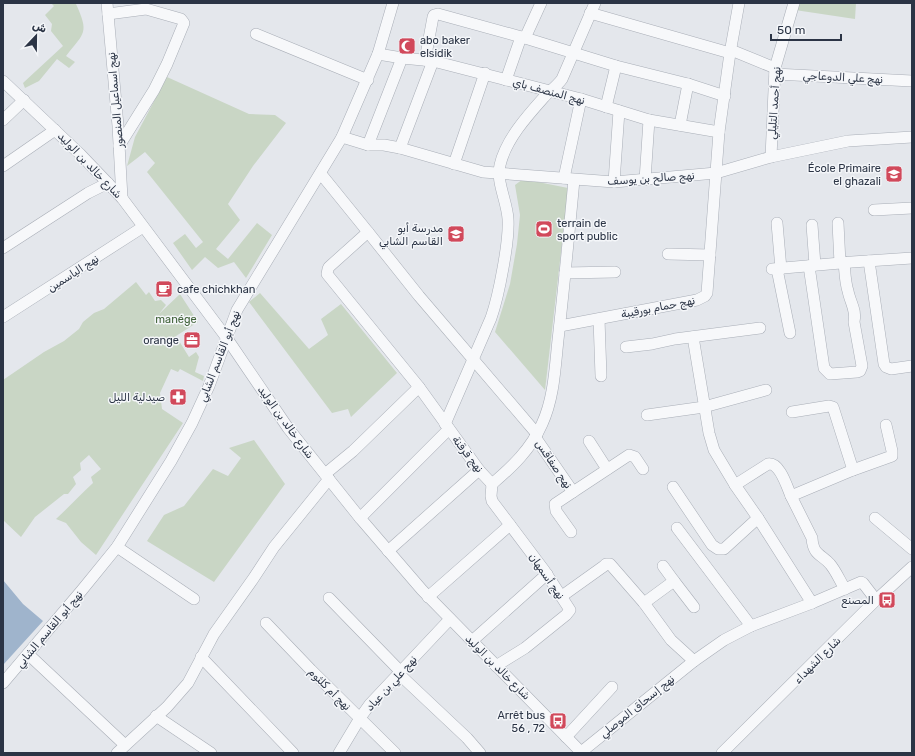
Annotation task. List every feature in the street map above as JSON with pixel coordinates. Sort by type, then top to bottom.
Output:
[{"type":"street","name":"نهج أبو القاسم الشابي","points":[[3,683],[117,547],[171,461],[192,423],[209,386],[234,315],[321,174],[342,137],[378,54],[393,3]]},
{"type":"street","points":[[506,80],[523,38],[542,3]]},
{"type":"street","points":[[360,518],[447,427],[497,301],[509,233],[506,204],[499,174],[503,159],[514,136],[524,120],[549,92],[558,85],[595,3]]},
{"type":"street","name":"نهج حمام بورقيبة","points":[[560,326],[702,298],[707,294],[719,132],[739,3]]},
{"type":"street","name":"نهج أحمد التليلي","points":[[771,157],[775,71],[794,3]]},
{"type":"street","points":[[107,8],[146,9],[181,19],[184,23],[167,64],[154,90],[119,146]]},
{"type":"street","name":"نهج اسماعيل المنصور","points":[[107,8],[122,198]]},
{"type":"street","name":"نهج علي الدوعاجي","points":[[590,13],[731,51],[775,71],[912,81]]},
{"type":"street","points":[[400,148],[429,60],[433,17],[436,14],[616,66],[688,84],[724,96]]},
{"type":"street","points":[[256,34],[368,80]]},
{"type":"street","name":"نهج المنصف باي","points":[[378,54],[429,60],[485,73],[549,92],[581,99],[649,120],[719,132]]},
{"type":"street","points":[[368,145],[402,58]]},
{"type":"street","points":[[606,107],[616,66]]},
{"type":"street","points":[[454,164],[485,73]]},
{"type":"street","name":"شارع خالد بن الوليد","points":[[3,81],[55,130],[122,198],[226,337],[288,428],[388,551],[428,597],[581,753]]},
{"type":"street","points":[[680,125],[688,84]]},
{"type":"street","points":[[492,484],[519,459],[536,435],[542,424],[550,401],[560,326],[565,273],[569,179],[581,99]]},
{"type":"street","points":[[3,120],[24,100]]},
{"type":"street","points":[[614,182],[619,111]]},
{"type":"street","points":[[645,180],[649,120]]},
{"type":"street","points":[[3,166],[55,130]]},
{"type":"street","name":"نهج صالح بن يوسف","points":[[342,137],[368,145],[384,145],[400,148],[483,172],[614,182],[716,173],[771,157],[848,141],[912,137]]},
{"type":"street","points":[[321,174],[368,232]]},
{"type":"street","points":[[3,248],[88,193],[108,183]]},
{"type":"street","points":[[874,210],[912,208]]},
{"type":"street","points":[[777,223],[777,269],[790,333]]},
{"type":"street","points":[[812,225],[812,265],[824,368],[827,373],[830,374],[857,372],[860,371],[862,366],[854,322],[855,317],[842,262],[838,223]]},
{"type":"street","name":"نهج الياسمين","points":[[3,317],[143,227]]},
{"type":"street","name":"نهج صفاقس","points":[[368,232],[419,296],[536,435],[573,492]]},
{"type":"street","name":"نهج قرقنة","points":[[368,232],[329,267],[327,274],[419,387],[479,470],[492,484]]},
{"type":"street","points":[[668,254],[710,255]]},
{"type":"street","points":[[777,269],[842,262],[912,258]]},
{"type":"street","points":[[869,261],[884,364],[888,368],[912,366]]},
{"type":"street","points":[[565,273],[615,272]]},
{"type":"street","points":[[599,319],[601,376]]},
{"type":"street","points":[[626,347],[760,328]]},
{"type":"street","points":[[693,337],[704,407],[714,450],[812,603]]},
{"type":"street","points":[[28,654],[123,750],[188,683],[214,634],[284,534],[327,477],[419,387]]},
{"type":"street","points":[[647,414],[704,407],[766,390]]},
{"type":"street","points":[[792,412],[830,406],[833,407],[853,470]]},
{"type":"street","points":[[791,496],[853,470],[892,456],[886,426]]},
{"type":"street","points":[[589,441],[607,469]]},
{"type":"street","name":"نهج صفاقس","points":[[571,532],[556,511],[556,504],[630,455],[635,457],[643,469]]},
{"type":"street","points":[[735,485],[768,464],[778,468],[812,538],[812,543],[817,553],[829,563],[845,589]]},
{"type":"street","points":[[388,551],[479,470]]},
{"type":"street","name":"نهج أسمهان","points":[[492,484],[492,501],[547,574],[569,608],[569,612],[566,615],[525,648],[496,666]]},
{"type":"street","points":[[673,487],[712,544],[718,549],[724,549],[758,518]]},
{"type":"street","points":[[875,518],[912,549]]},
{"type":"street","points":[[428,597],[510,525]]},
{"type":"street","points":[[677,528],[751,626]]},
{"type":"street","points":[[117,547],[194,599]]},
{"type":"street","points":[[562,596],[608,564],[612,566],[644,604],[670,640],[694,661]]},
{"type":"street","points":[[662,566],[694,607]]},
{"type":"street","name":"شارع الشهداء","points":[[722,753],[876,600],[912,567]]},
{"type":"street","points":[[472,641],[547,574]]},
{"type":"street","points":[[644,604],[674,581]]},
{"type":"street","name":"نهج إسحاق الموصلي","points":[[581,753],[694,661],[717,644],[751,626],[862,582],[876,600]]},
{"type":"street","points":[[329,598],[400,673],[467,738],[480,753]]},
{"type":"street","name":"نهج علي بن عياد","points":[[340,753],[360,718],[370,704],[450,619]]},
{"type":"street","name":"نهج أم كلثوم","points":[[266,623],[395,753]]},
{"type":"street","points":[[201,657],[293,753]]},
{"type":"street","points":[[566,737],[612,687]]},
{"type":"street","points":[[156,716],[211,753]]},
{"type":"green space","points":[[51,3],[76,4],[83,21],[84,27],[81,37],[66,56],[75,62],[69,68],[57,59],[39,81],[25,88],[23,83],[63,46],[51,31],[52,24],[45,15],[54,6]]},
{"type":"green space","points":[[797,3],[856,3],[855,19],[795,10]]},
{"type":"green space","points":[[167,77],[249,114],[275,115],[286,123],[253,166],[228,204],[240,220],[216,249],[228,259],[257,223],[272,235],[246,278],[234,262],[218,268],[205,257],[192,270],[173,243],[185,234],[196,248],[203,242],[147,172],[155,163],[145,152],[127,166],[135,137]]},
{"type":"green space","name":"terrain de sport public","points":[[523,179],[568,188],[545,390],[495,332],[510,284],[517,244],[520,215],[515,185]]},
{"type":"green space","name":"manége","points":[[136,282],[146,295],[149,292],[155,301],[161,300],[166,305],[159,314],[180,294],[198,322],[176,336],[189,357],[196,352],[199,357],[195,372],[204,376],[203,381],[180,369],[178,372],[171,369],[160,393],[162,409],[183,423],[96,555],[81,542],[66,523],[56,519],[93,483],[91,477],[101,469],[89,455],[80,463],[81,470],[73,477],[76,484],[68,494],[64,494],[35,517],[21,537],[3,520],[3,380],[44,352],[64,341],[79,329],[83,322],[94,313],[104,309]]},
{"type":"green space","points":[[260,293],[309,349],[328,335],[321,319],[341,304],[397,373],[351,417],[348,409],[332,413],[249,302]]},
{"type":"green space","points":[[254,440],[285,484],[214,582],[147,541],[164,515],[184,506],[213,469],[228,476],[241,458],[229,448]]},
{"type":"water","points":[[3,580],[23,604],[43,621],[3,665]]},
{"type":"place","name":"abo baker elsidik","points":[[407,46]]},
{"type":"place","name":"École Primaire el ghazali","points":[[894,174]]},
{"type":"place","name":"terrain de sport public","points":[[544,229]]},
{"type":"place","name":"مدرسة أبو القاسم الشابي","points":[[456,234]]},
{"type":"place","name":"cafe chichkhan","points":[[164,289]]},
{"type":"place","name":"orange","points":[[192,340]]},
{"type":"place","name":"صيدلية الليل","points":[[178,397]]},
{"type":"place","name":"المصنع","points":[[887,600]]},
{"type":"place","name":"Arrêt bus 56 , 72","points":[[558,721]]}]
